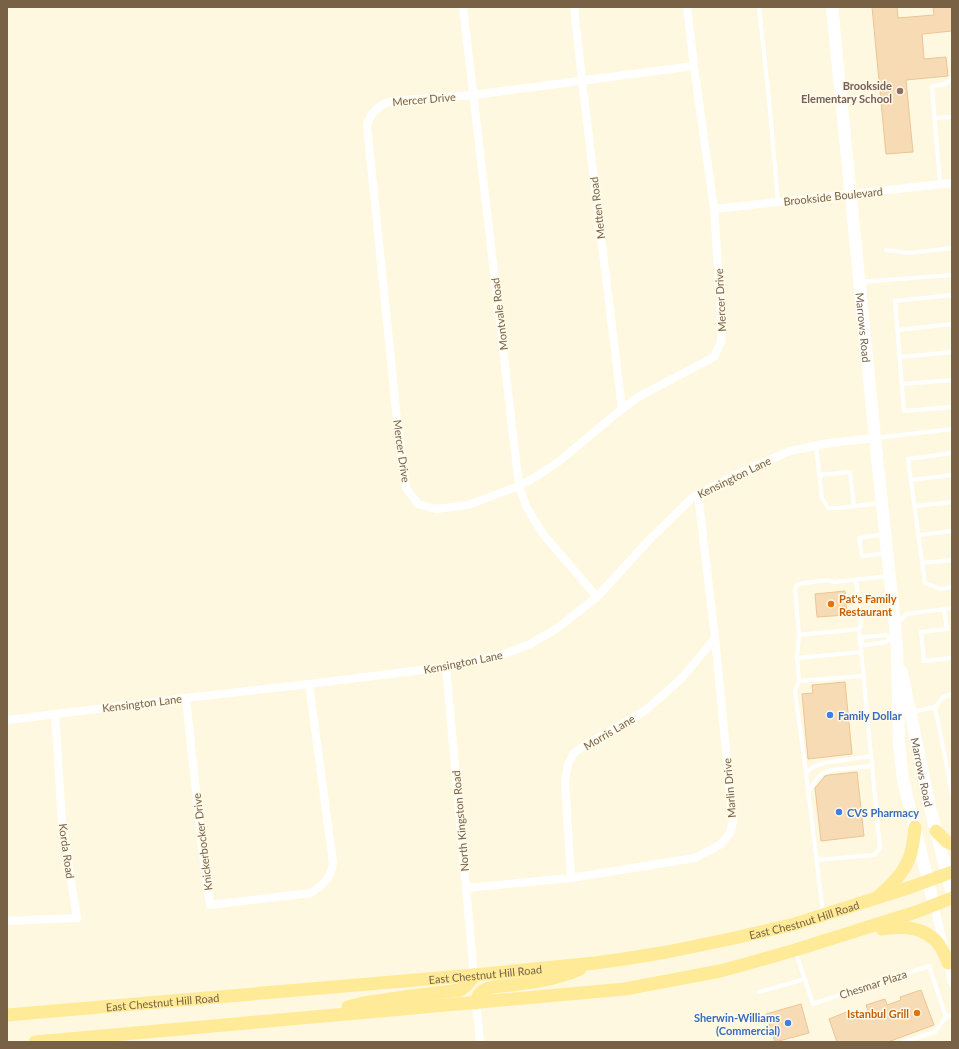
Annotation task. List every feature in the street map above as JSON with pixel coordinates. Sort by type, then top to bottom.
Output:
[{"type":"main road","points":[[878,898],[904,869],[910,855],[915,827]]},
{"type":"main road","points":[[936,831],[952,844]]},
{"type":"main road","name":"East Chestnut Hill Road","points":[[7,1015],[474,975],[595,963],[667,952],[723,941],[795,924],[878,898],[949,873]]},
{"type":"main road","points":[[35,1042],[625,989],[720,971],[795,950],[952,898]]},
{"type":"main road","points":[[848,933],[895,927],[913,928],[930,936],[940,945],[948,963]]},
{"type":"main road","points":[[476,1003],[478,995],[486,988],[537,981],[568,974],[595,963]]},
{"type":"main road","points":[[318,1016],[362,1003],[427,993],[460,990],[466,987],[474,975]]},
{"type":"street","name":"Montvale Road","points":[[463,7],[519,486],[527,508],[543,534],[597,597]]},
{"type":"street","name":"Metten Road","points":[[574,7],[622,409]]},
{"type":"street","name":"Mercer Drive","points":[[687,7],[714,209],[722,327],[721,342],[714,357],[638,397],[558,462],[519,486],[468,505],[436,509],[418,504],[406,488],[396,410],[367,125],[369,118],[385,103],[392,101],[474,94],[694,66]]},
{"type":"street","name":"Marrows Road","points":[[832,7],[895,625],[894,641],[899,743],[903,780],[934,905]]},
{"type":"street","name":"Brookside Boulevard","points":[[714,209],[952,183]]},
{"type":"street","name":"Kensington Lane","points":[[7,720],[446,667],[502,655],[530,644],[556,629],[597,597],[649,540],[693,496],[748,469],[790,451],[829,443],[875,438]]},
{"type":"street","name":"Marlin Drive","points":[[466,888],[571,878],[695,858],[721,844],[730,833],[732,822],[715,638],[698,494]]},
{"type":"street","name":"Morris Lane","points":[[571,878],[565,781],[568,764],[574,753],[646,710],[681,679],[715,638]]},
{"type":"street","name":"Marrows Road","points":[[894,641],[911,712],[936,831],[949,873],[952,895]]},
{"type":"street","name":"North Kingston Road","points":[[446,667],[474,975]]},
{"type":"street","name":"Knickerbocker Drive","points":[[186,698],[202,847],[210,905],[311,892],[325,882],[330,875],[333,862],[309,684]]},
{"type":"street","name":"Korda Road","points":[[7,921],[77,918],[62,822],[55,714]]},
{"type":"street","points":[[934,905],[952,983]]},
{"type":"street","points":[[476,1003],[480,1042]]},
{"type":"lane","points":[[759,7],[778,202]]},
{"type":"lane","points":[[940,184],[932,86],[946,84],[952,78]]},
{"type":"lane","points":[[934,118],[952,116]]},
{"type":"lane","points":[[886,250],[910,253],[952,248]]},
{"type":"lane","points":[[860,282],[952,275]]},
{"type":"lane","points":[[952,295],[895,301],[904,411],[952,407]]},
{"type":"lane","points":[[898,330],[952,324]]},
{"type":"lane","points":[[900,357],[952,352]]},
{"type":"lane","points":[[902,384],[952,380]]},
{"type":"lane","points":[[875,438],[952,429]]},
{"type":"lane","points":[[816,446],[822,498],[828,508],[840,508],[882,502]]},
{"type":"lane","points":[[952,452],[908,458],[925,583],[941,589],[952,588]]},
{"type":"lane","points":[[820,475],[850,472],[854,506]]},
{"type":"lane","points":[[911,480],[952,474]]},
{"type":"lane","points":[[915,506],[952,502]]},
{"type":"lane","points":[[919,535],[952,531]]},
{"type":"lane","points":[[885,534],[859,538],[862,556],[887,553]]},
{"type":"lane","points":[[922,563],[952,560]]},
{"type":"lane","points":[[824,915],[795,691],[798,681],[797,658],[799,635],[794,588],[798,584],[828,580],[834,582],[889,576]]},
{"type":"lane","points":[[817,860],[874,855],[880,849],[858,629],[861,625],[856,580]]},
{"type":"lane","points":[[895,625],[907,614],[952,608]]},
{"type":"lane","points":[[944,609],[947,629]]},
{"type":"lane","points":[[952,628],[921,632],[924,661],[952,658]]},
{"type":"lane","points":[[799,635],[858,629]]},
{"type":"lane","points":[[860,641],[864,637],[886,635],[894,641]]},
{"type":"lane","points":[[860,641],[864,645],[894,641]]},
{"type":"lane","points":[[797,658],[861,652]]},
{"type":"lane","points":[[798,681],[863,676]]},
{"type":"lane","points":[[911,712],[935,707],[944,698],[952,694]]},
{"type":"lane","points":[[935,707],[952,790]]},
{"type":"lane","points":[[806,773],[813,767],[824,763],[871,756]]},
{"type":"lane","points":[[808,792],[823,773],[832,770],[872,766]]},
{"type":"lane","name":"Chesmar Plaza","points":[[795,950],[813,1004],[929,966],[946,1017]]},
{"type":"lane","points":[[759,992],[805,978]]},
{"type":"lane","points":[[904,1042],[936,1032],[946,1017],[952,1015]]},
{"type":"building","name":"Brookside Elementary School","points":[[872,7],[897,7],[898,18],[934,15],[933,7],[952,7],[952,31],[922,34],[924,59],[946,57],[948,76],[906,80],[913,152],[886,154]]},
{"type":"building","name":"Pat's Family Restaurant","points":[[845,591],[847,615],[817,617],[815,594]]},
{"type":"building","points":[[845,682],[852,754],[808,759],[802,694],[813,693],[812,685]]},
{"type":"building","name":"CVS Pharmacy","points":[[857,772],[864,836],[821,841],[815,788],[825,776]]},
{"type":"building","points":[[921,990],[934,1025],[888,1042],[837,1042],[829,1019],[849,1011],[852,1017],[868,1011],[866,1005],[885,999],[887,1005],[901,1000],[900,997]]},
{"type":"building","name":"Sherwin-Williams (Commercial)","points":[[801,1004],[809,1033],[775,1042],[766,1014]]},
{"type":"place","name":"Brookside Elementary School","points":[[900,91]]},
{"type":"place","name":"Pat's Family Restaurant","points":[[831,604]]},
{"type":"place","name":"Family Dollar","points":[[830,715]]},
{"type":"place","name":"CVS Pharmacy","points":[[839,812]]},
{"type":"place","name":"Istanbul Grill","points":[[917,1013]]},
{"type":"place","name":"Sherwin-Williams (Commercial)","points":[[788,1023]]}]
